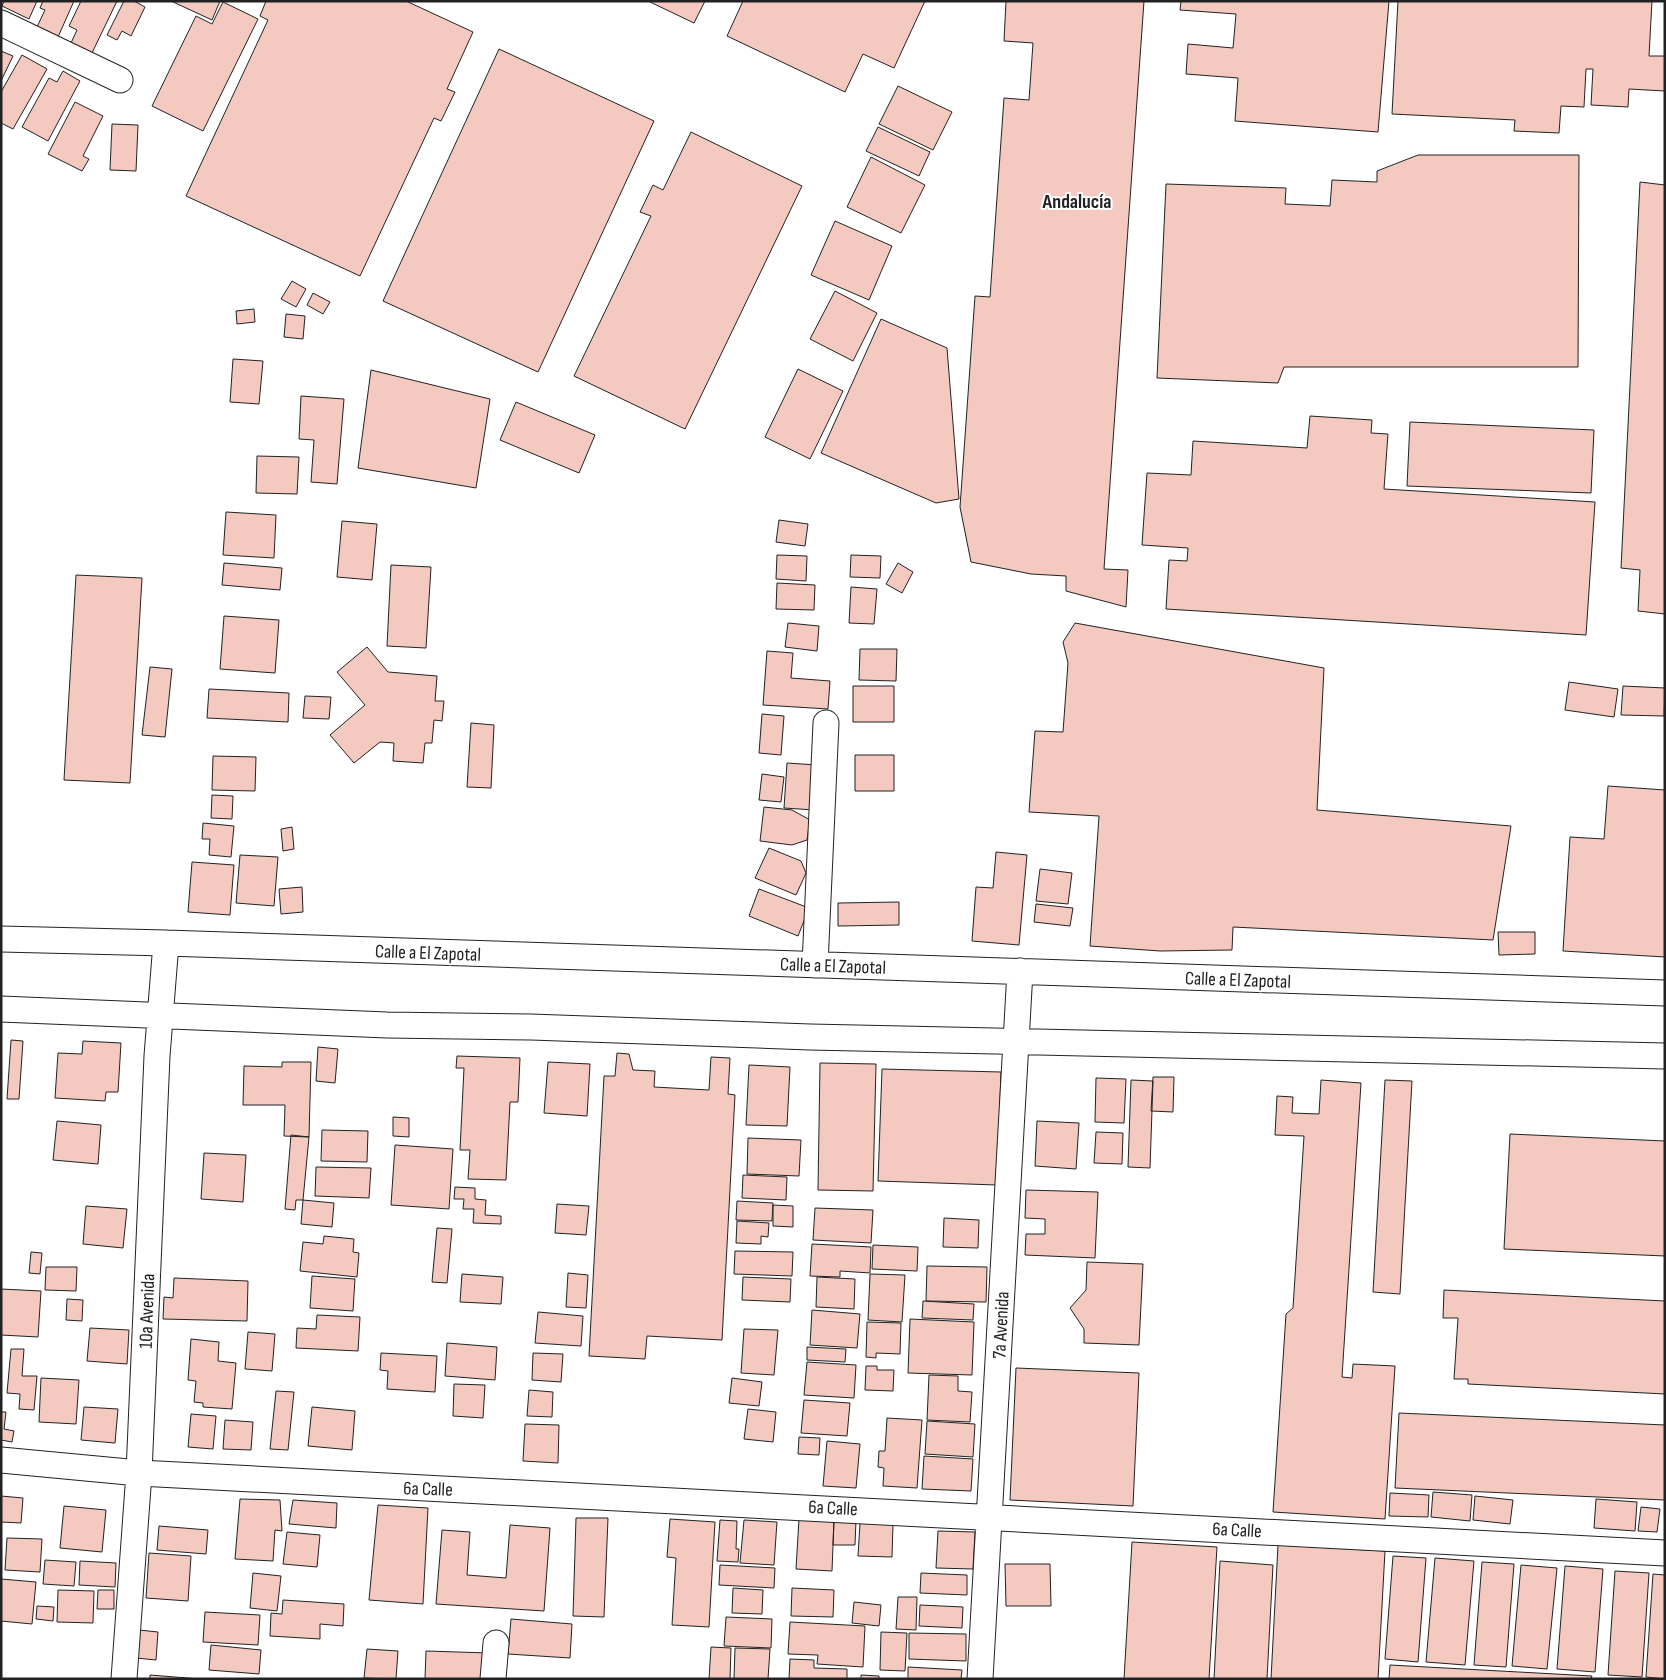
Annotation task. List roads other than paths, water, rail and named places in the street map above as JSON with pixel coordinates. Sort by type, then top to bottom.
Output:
[{"type":"street","points":[[1,23],[120,80]]},
{"type":"street","points":[[815,965],[826,723]]},
{"type":"street","name":"Calle a El Zapotal","points":[[1,939],[166,942],[1665,993]]},
{"type":"street","name":"10a Avenida","points":[[124,1679],[139,1473],[160,1017],[166,942]]},
{"type":"street","name":"7a Avenida","points":[[980,1679],[1020,971]]},
{"type":"street","points":[[1,1009],[160,1017],[1016,1042],[1665,1056]]},
{"type":"street","name":"6a Calle","points":[[1,1460],[139,1473],[989,1516],[1665,1553]]},
{"type":"street","points":[[494,1679],[496,1643]]},
{"type":"district","name":"Andalucía","points":[[1077,201]]}]
